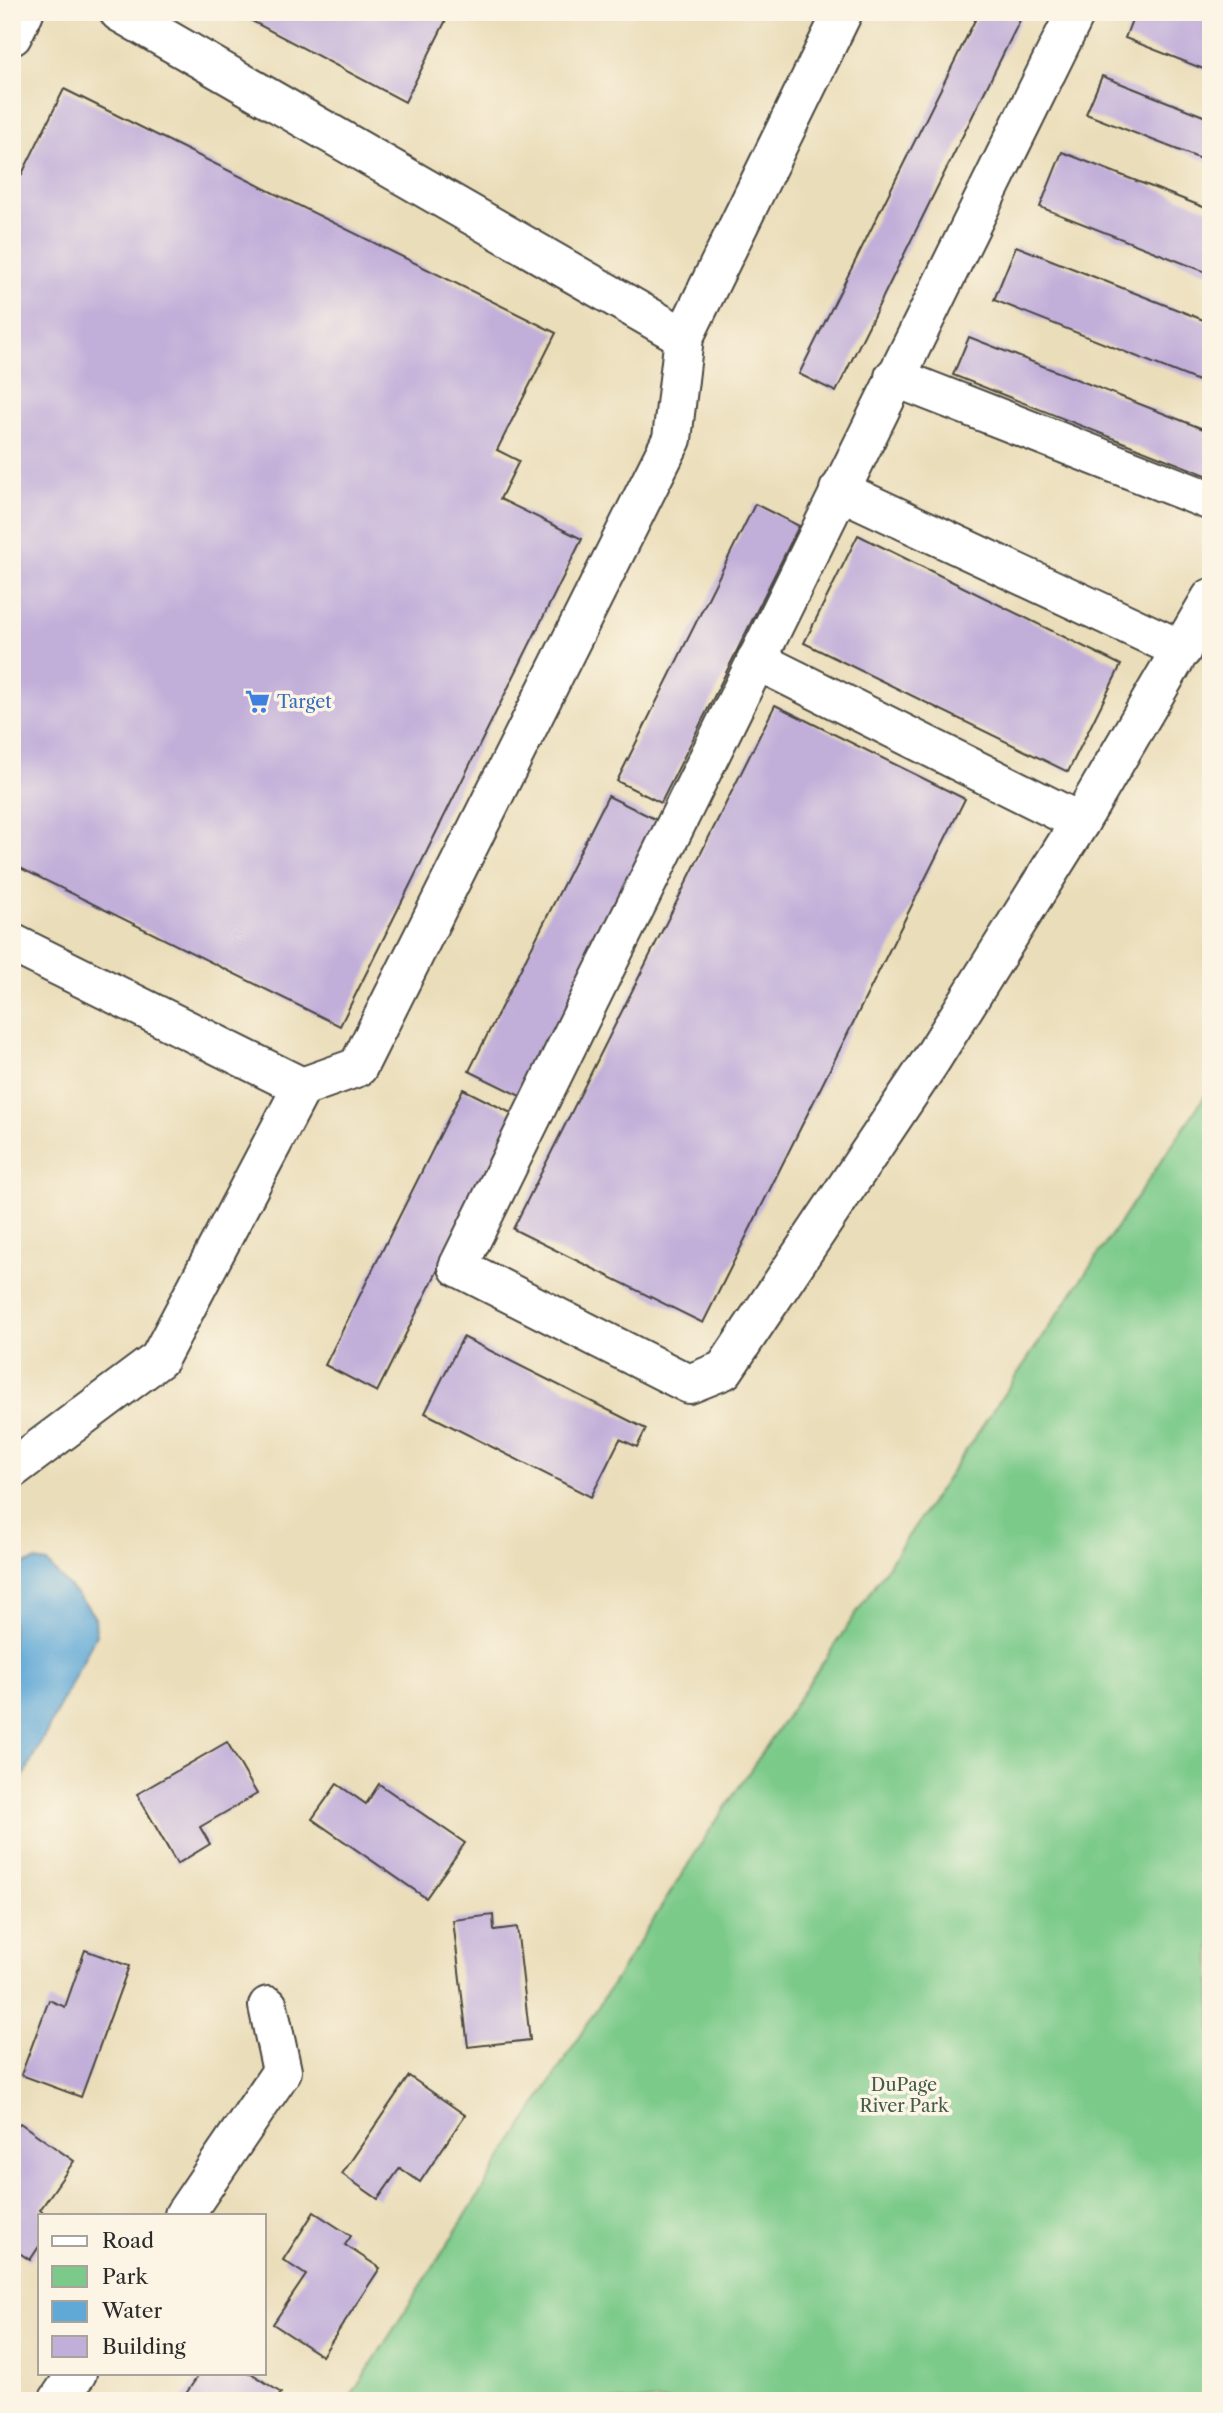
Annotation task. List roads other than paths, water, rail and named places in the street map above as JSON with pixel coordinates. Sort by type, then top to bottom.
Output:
[{"type":"street","points":[[12,36],[24,12]]},
{"type":"street","points":[[119,12],[684,337]]},
{"type":"street","points":[[12,1469],[159,1359],[302,1087],[358,1067],[672,439],[684,337],[844,12]]},
{"type":"street","points":[[1076,12],[458,1267],[689,1384],[724,1370],[930,1062],[1080,822],[1211,598]]},
{"type":"street","points":[[894,377],[1211,501]]},
{"type":"street","points":[[839,490],[1182,650]]},
{"type":"street","points":[[756,660],[1080,822]]},
{"type":"street","points":[[12,943],[302,1087]]},
{"type":"street","points":[[185,2214],[282,2071],[268,2006]]},
{"type":"street","points":[[58,2401],[76,2374]]},
{"type":"water","points":[[35,1561],[47,1563],[87,1606],[95,1618],[96,1635],[12,1799],[12,1576],[24,1564]]},
{"type":"place","name":"Target","points":[[257,702]]},
{"type":"park label","name":"DuPage River Park","points":[[904,2095]]}]
